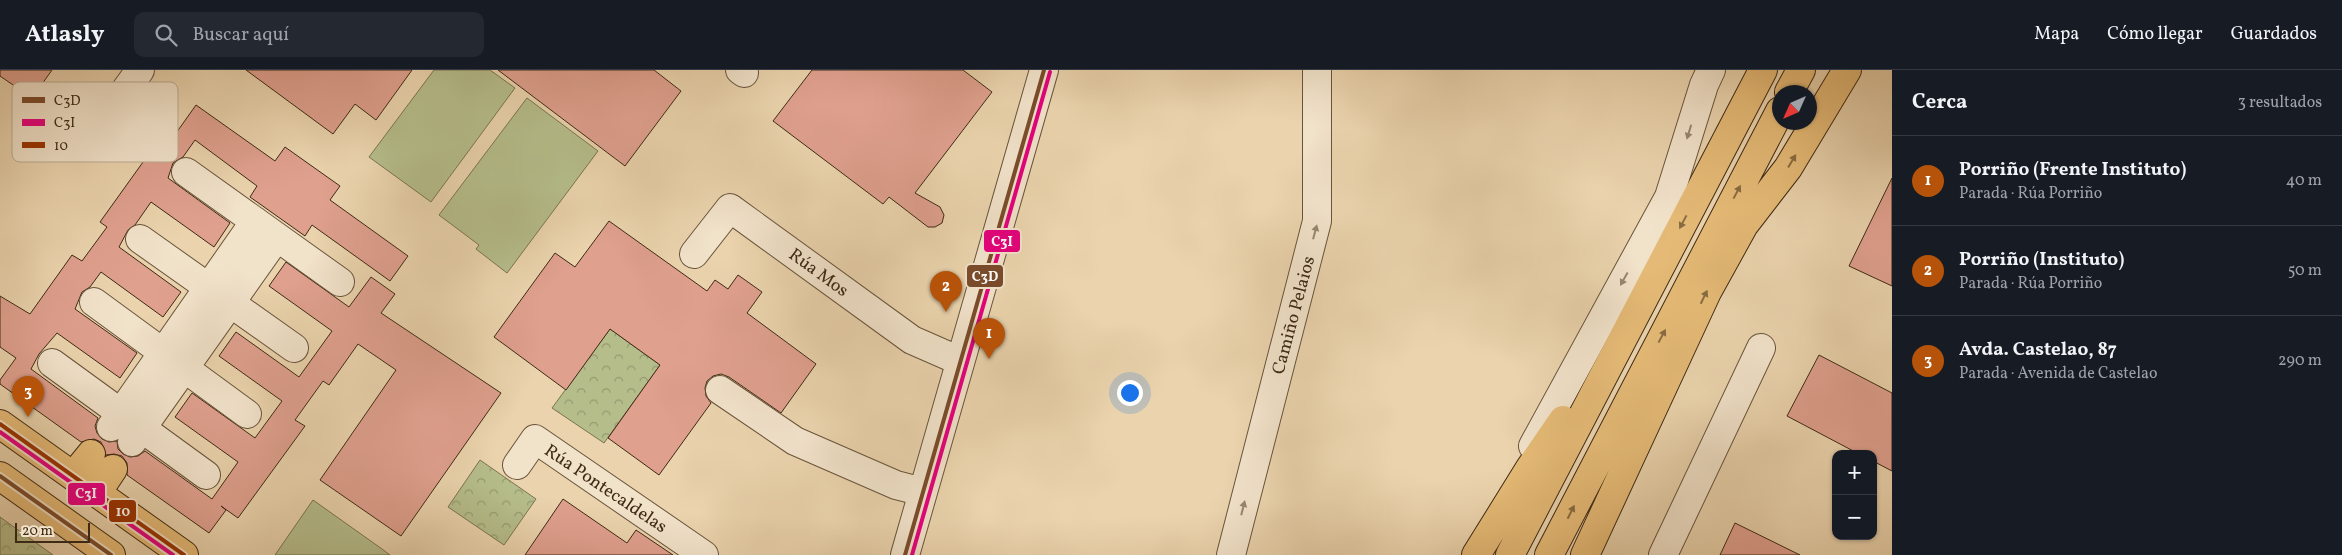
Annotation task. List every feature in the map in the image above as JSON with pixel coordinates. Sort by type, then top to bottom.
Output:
[{"type":"main road","points":[[1510,555],[1762,70]]},
{"type":"main road","points":[[1793,85],[1801,70]]},
{"type":"main road","points":[[1585,555],[1707,292],[1744,225],[1788,168],[1847,70]]},
{"type":"main road","points":[[1549,555],[1772,126]]},
{"type":"main road","points":[[1475,555],[1530,468],[1628,327]]},
{"type":"main road","points":[[1625,468],[1648,363]]},
{"type":"main road","points":[[0,424],[184,555]]},
{"type":"main road","points":[[73,476],[103,460],[97,493]]},
{"type":"main road","points":[[0,476],[111,555]]},
{"type":"street","points":[[131,82],[140,70]]},
{"type":"street","points":[[905,555],[1044,70]]},
{"type":"street","name":"Camiño Pelaios","points":[[1231,555],[1317,221],[1317,70]]},
{"type":"street","points":[[1475,555],[1669,198],[1704,85],[1711,70]]},
{"type":"street","points":[[186,172],[340,282]]},
{"type":"street","name":"Rúa Mos","points":[[694,254],[730,208],[912,340],[960,361]]},
{"type":"street","points":[[126,427],[172,360],[209,288],[255,221]]},
{"type":"street","points":[[172,360],[231,303],[277,237]]},
{"type":"street","points":[[140,239],[294,348]]},
{"type":"street","points":[[94,302],[247,414]]},
{"type":"street","points":[[1663,555],[1761,348]]},
{"type":"street","points":[[52,362],[126,427],[206,475]]},
{"type":"street","points":[[720,390],[795,441],[896,484],[923,492]]},
{"type":"street","name":"Rúa Pontecaldelas","points":[[517,465],[534,439],[704,555]]},
{"type":"green space","points":[[434,70],[490,70],[515,88],[431,202],[369,157]]},
{"type":"green space","points":[[527,98],[598,151],[507,273],[476,249],[479,245],[439,215]]},
{"type":"green space","points":[[610,329],[660,365],[604,443],[552,408]]},
{"type":"green space","points":[[480,460],[536,499],[504,545],[448,507]]},
{"type":"green space","points":[[313,500],[382,549],[390,555],[275,555]]},
{"type":"green space","points":[[0,517],[53,555],[0,555]]},
{"type":"building","points":[[0,70],[52,70],[43,82],[12,82],[12,84],[0,76]]},
{"type":"building","points":[[246,70],[412,70],[376,120],[355,104],[333,134]]},
{"type":"building","points":[[498,70],[654,70],[681,91],[625,166]]},
{"type":"building","points":[[812,70],[963,70],[992,92],[915,193],[940,207],[944,215],[942,223],[935,227],[928,227],[889,197],[883,204],[773,121]]},
{"type":"building","points":[[196,105],[275,161],[285,147],[340,186],[330,200],[408,256],[390,281],[312,225],[305,236],[250,197],[257,186],[195,140],[183,157],[178,160],[178,130]]},
{"type":"building","points":[[143,162],[175,162],[168,178],[230,223],[214,247],[151,202],[135,225],[128,230],[119,247],[181,292],[163,317],[101,272],[90,287],[82,292],[75,309],[137,353],[120,378],[57,333],[39,354],[31,369],[98,418],[95,426],[97,433],[102,439],[109,442],[117,441],[118,449],[130,457],[138,456],[145,451],[212,499],[238,462],[175,417],[192,393],[255,438],[282,401],[219,356],[236,332],[299,377],[332,331],[269,286],[286,262],[349,307],[371,277],[395,294],[381,313],[501,393],[401,536],[320,480],[396,370],[358,344],[329,385],[323,381],[295,420],[305,426],[238,518],[221,506],[226,510],[209,533],[127,475],[127,463],[122,456],[106,455],[101,442],[94,439],[81,442],[0,384],[0,380],[16,358],[0,347],[0,296],[30,314],[72,255],[82,261],[107,227],[100,222]]},
{"type":"building","points":[[1892,178],[1892,286],[1849,266]]},
{"type":"building","points":[[609,221],[707,291],[715,280],[728,289],[738,275],[762,292],[747,313],[816,364],[781,413],[729,377],[721,374],[713,376],[707,381],[705,388],[706,396],[711,403],[659,475],[608,438],[660,365],[610,329],[566,390],[494,337],[555,253],[575,267]]},
{"type":"building","points":[[1819,355],[1892,393],[1892,471],[1877,463],[1877,450],[1851,450],[1787,416]]},
{"type":"building","points":[[563,499],[627,543],[636,530],[673,555],[525,555]]},
{"type":"building","points":[[1735,523],[1800,555],[1720,555]]},
{"type":"transit line","name":"C3D","points":[[905,555],[1044,70]]},
{"type":"transit line","name":"C3I","points":[[912,555],[1050,72]]},
{"type":"transit line","name":"10","points":[[0,424],[184,555]]},
{"type":"transit line","name":"C3I","points":[[0,432],[173,555]]},
{"type":"transit line","name":"C3D","points":[[0,476],[111,555]]},
{"type":"place","name":"Porriño (Instituto)","points":[[946,312]]},
{"type":"place","name":"Porriño (Frente Instituto)","points":[[989,359]]},
{"type":"place","name":"Avda. Castelao, 87","points":[[28,417]]}]
